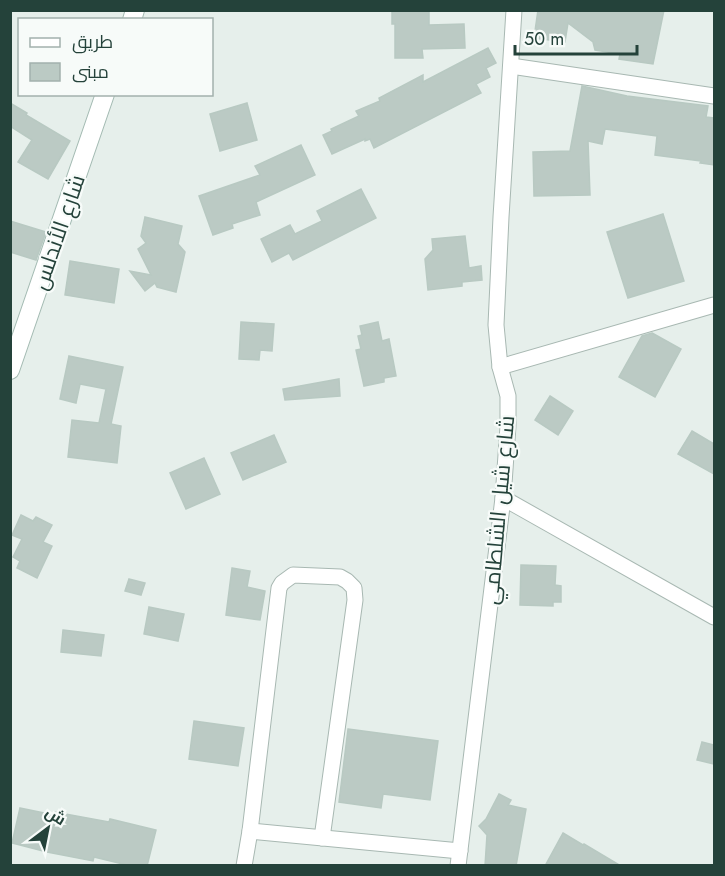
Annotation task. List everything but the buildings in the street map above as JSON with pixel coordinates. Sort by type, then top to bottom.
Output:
[{"type":"main road","name":"شارع الأندلس","points":[[10,370],[104,96]]},
{"type":"street","name":"شارع شيل الشلطامي","points":[[459,858],[502,498],[508,416],[508,396],[500,367],[496,324],[514,10]]},
{"type":"street","points":[[511,66],[714,96]]},
{"type":"street","points":[[500,367],[714,305]]},
{"type":"street","points":[[502,498],[714,617]]},
{"type":"street","points":[[244,866],[279,588],[293,575],[340,577],[354,588],[355,600],[322,838]]},
{"type":"street","points":[[250,831],[322,838],[459,858]]}]
